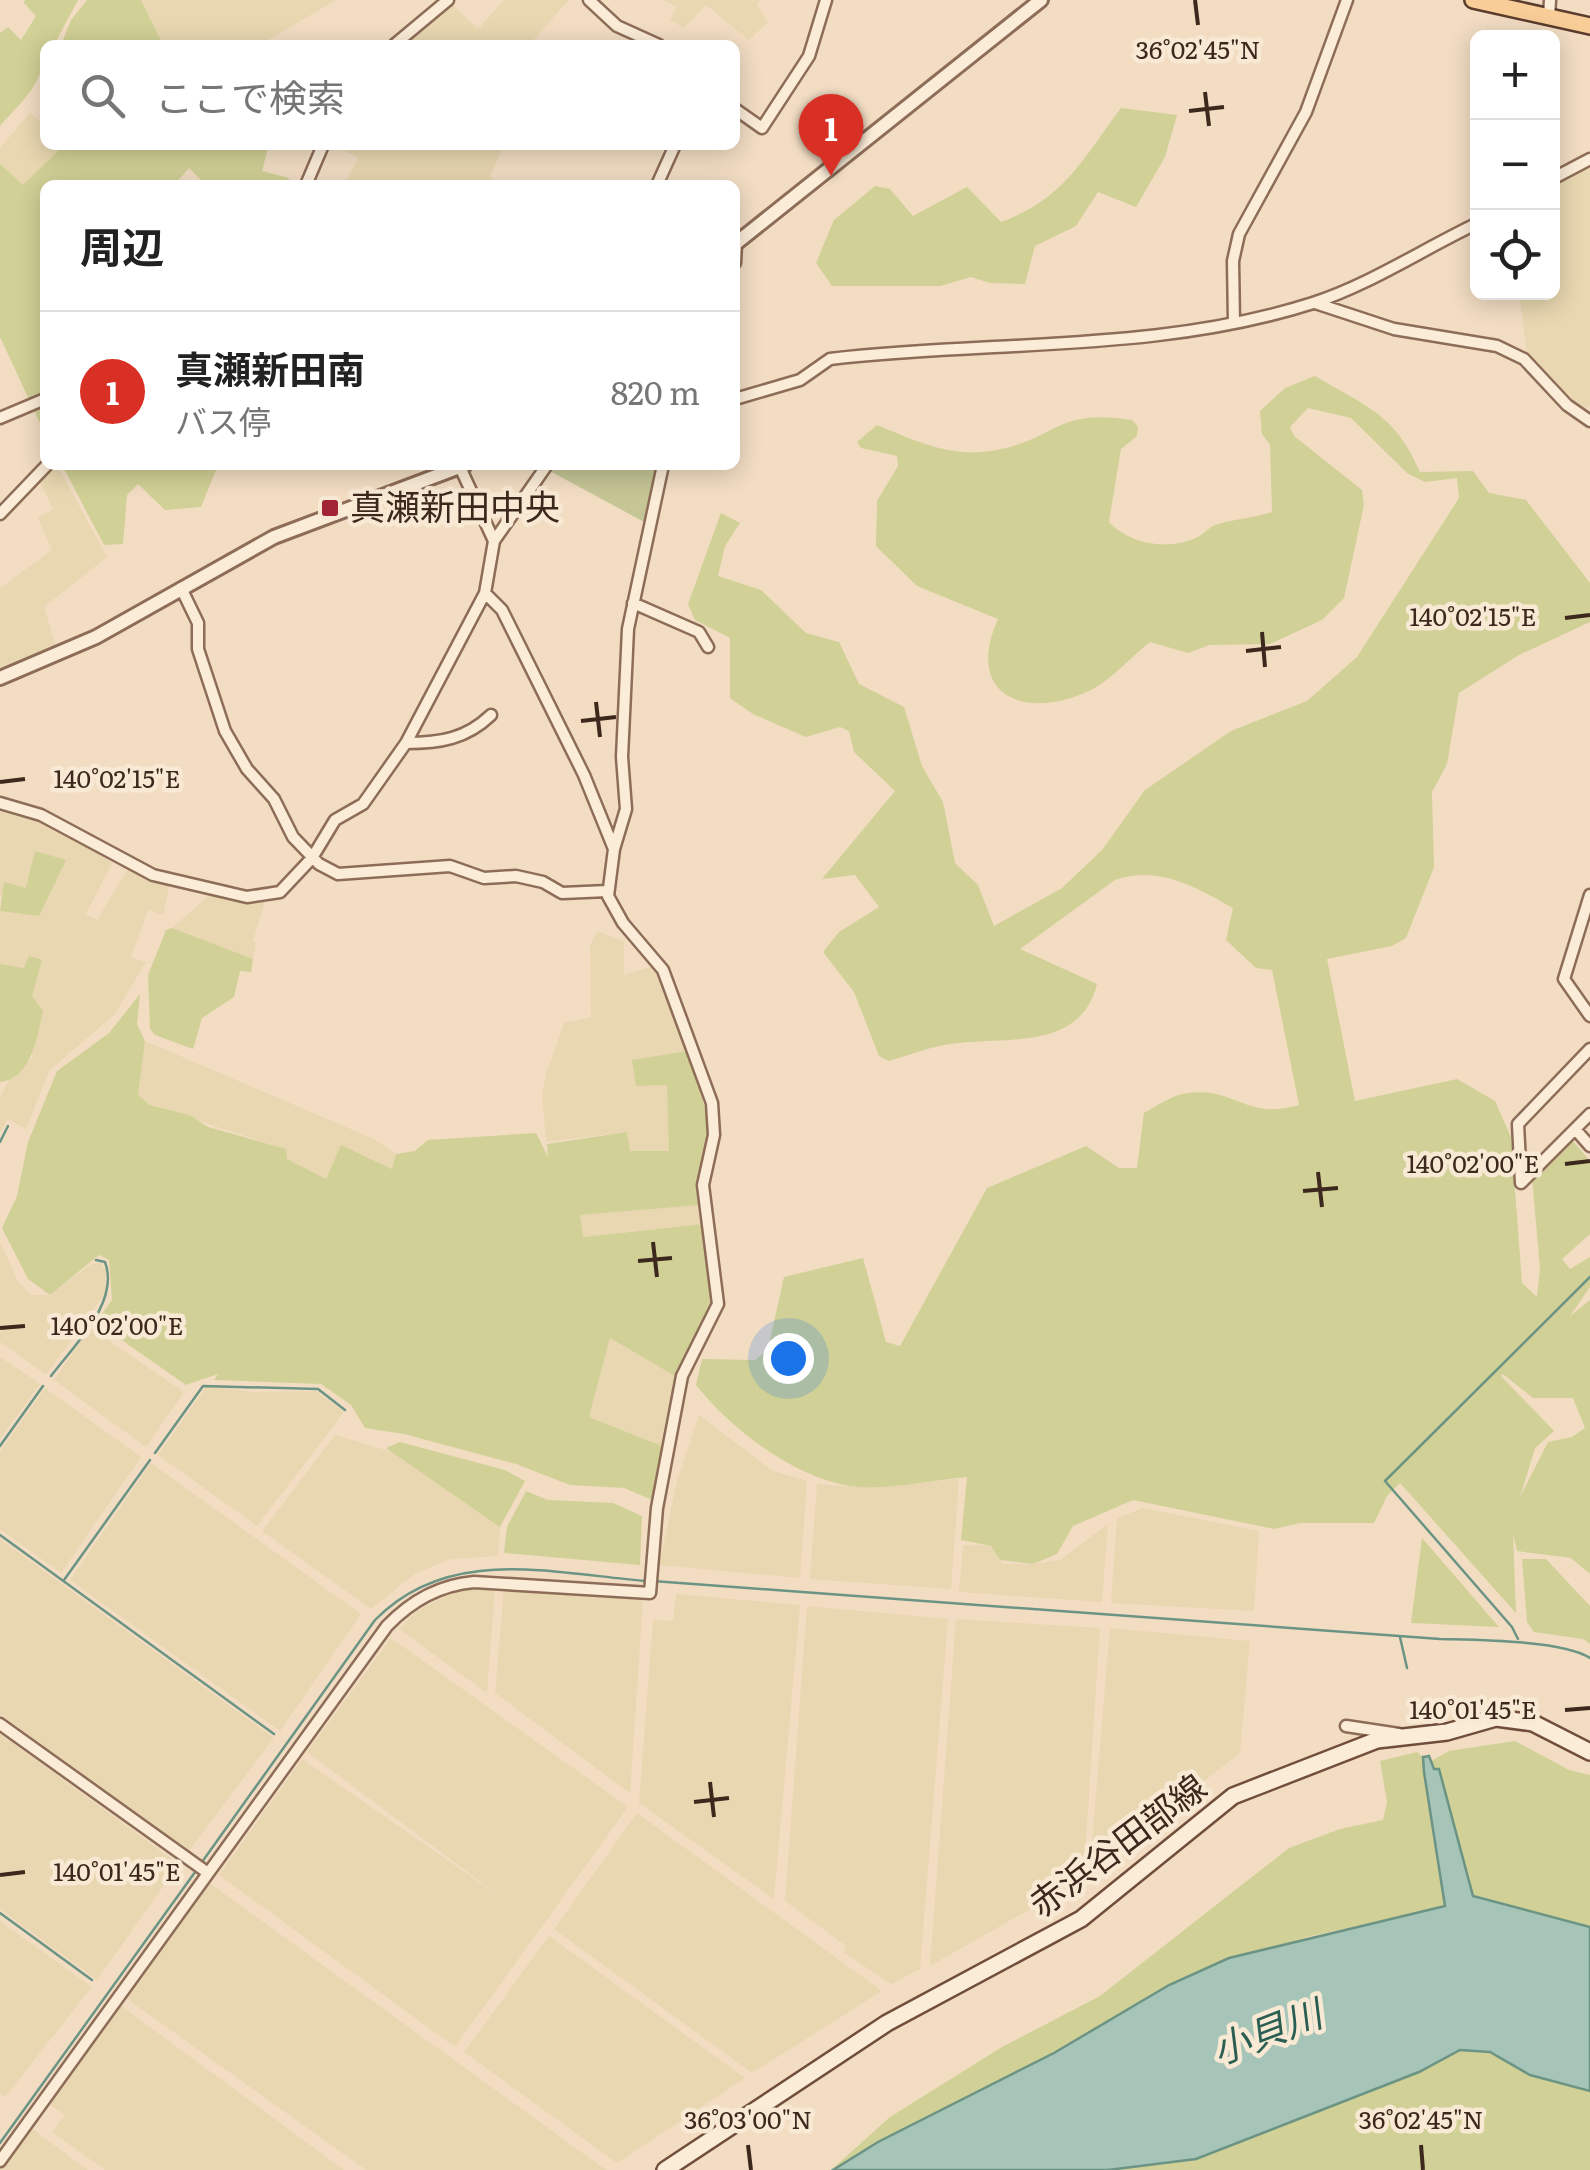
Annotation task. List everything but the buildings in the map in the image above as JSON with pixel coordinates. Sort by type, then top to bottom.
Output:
[{"type":"main road","points":[[1473,0],[1550,8],[1590,26]]},
{"type":"main road","name":"赤浜谷田部線","points":[[665,2170],[888,2022],[1081,1919],[1233,1796],[1377,1740],[1514,1719],[1533,1723],[1590,1752]]},
{"type":"street","points":[[400,40],[448,0]]},
{"type":"street","points":[[589,0],[617,26],[648,40]]},
{"type":"street","points":[[740,113],[762,128],[809,56],[826,0]]},
{"type":"street","points":[[740,240],[1041,0]]},
{"type":"street","points":[[1234,323],[1233,260],[1240,234],[1306,112],[1347,0]]},
{"type":"street","points":[[308,180],[322,150]]},
{"type":"street","points":[[659,180],[673,150]]},
{"type":"street","points":[[1560,174],[1590,159]]},
{"type":"street","points":[[740,398],[800,380],[830,359],[1111,340],[1234,323],[1314,302],[1470,226]]},
{"type":"street","points":[[1314,302],[1394,329],[1496,346],[1524,359],[1567,405],[1590,421]]},
{"type":"street","points":[[0,418],[40,402]]},
{"type":"street","points":[[0,514],[42,470]]},
{"type":"street","points":[[0,678],[79,646],[290,530],[452,470]]},
{"type":"street","points":[[465,470],[494,541]]},
{"type":"street","points":[[0,803],[41,816],[152,875],[247,896],[280,892],[312,858],[335,820],[363,804],[406,743],[485,593],[494,541],[544,470]]},
{"type":"street","points":[[0,2161],[205,1872],[387,1626],[408,1606],[448,1586],[474,1582],[650,1593],[682,1376],[718,1304],[702,1185],[715,1118],[664,970],[623,923],[607,891],[626,809],[622,757],[633,604],[661,470]]},
{"type":"street","points":[[181,588],[198,623],[198,649],[226,731],[247,769],[274,799],[293,837],[312,858],[338,874],[450,866],[484,878],[516,876],[542,882],[562,893],[607,891]]},
{"type":"street","points":[[485,593],[502,610],[584,775],[614,849]]},
{"type":"street","points":[[633,604],[698,632],[708,647]]},
{"type":"street","points":[[406,743],[435,743],[460,736],[491,715]]},
{"type":"street","points":[[1589,900],[1564,979],[1590,1016]]},
{"type":"street","points":[[1590,1049],[1518,1124],[1521,1183],[1590,1114]]},
{"type":"street","points":[[1575,1129],[1590,1146]]},
{"type":"street","points":[[0,1724],[205,1872]]},
{"type":"street","points":[[1346,1726],[1405,1736]]},
{"type":"shaded area","points":[[78,0],[57,40],[40,40],[37,80],[0,126],[0,33],[8,27],[21,40],[36,16],[23,2]]},
{"type":"shaded area","points":[[87,0],[141,0],[161,40],[63,40],[71,20]]},
{"type":"shaded area","points":[[141,0],[336,0],[268,40],[161,40]]},
{"type":"shaded area","points":[[504,0],[569,0],[533,40],[406,40],[451,3],[478,29]]},
{"type":"shaded area","points":[[663,0],[760,0],[757,5],[768,22],[749,40],[706,5],[684,28],[670,20],[677,7]]},
{"type":"shaded area","points":[[1121,108],[1177,115],[1165,157],[1136,207],[1098,192],[1076,226],[1035,246],[1025,284],[990,283],[971,277],[940,286],[832,286],[816,263],[834,220],[875,186],[890,189],[913,216],[967,187],[1001,222],[1023,213],[1070,176]]},
{"type":"shaded area","points":[[30,113],[40,121],[40,150],[60,150],[23,186],[0,164],[0,148]]},
{"type":"shaded area","points":[[59,150],[268,150],[262,171],[289,178],[201,180],[189,168],[178,180],[40,180],[40,423],[0,337],[0,164],[23,185]]},
{"type":"shaded area","points":[[344,150],[502,150],[490,176],[493,180],[347,180],[358,158]]},
{"type":"shaded area","points":[[1590,163],[1590,405],[1583,410],[1527,352],[1520,300],[1560,300],[1560,179]]},
{"type":"shaded area","points":[[1315,376],[1390,424],[1420,472],[1473,471],[1489,493],[1526,500],[1590,583],[1590,622],[1519,655],[1459,693],[1447,764],[1432,792],[1434,867],[1406,938],[1392,946],[1327,959],[1355,1101],[1457,1079],[1495,1101],[1511,1137],[1522,1283],[1537,1297],[1540,1268],[1532,1178],[1572,1140],[1590,1161],[1590,1234],[1562,1259],[1570,1269],[1590,1257],[1590,1287],[1570,1316],[1590,1300],[1590,1574],[1571,1558],[1517,1551],[1513,1534],[1516,1613],[1400,1483],[1387,1496],[1374,1523],[1300,1523],[1274,1529],[1133,1500],[1073,1526],[1057,1554],[1033,1564],[1000,1560],[991,1546],[961,1540],[967,1477],[878,1487],[828,1481],[765,1449],[727,1418],[696,1385],[702,1359],[755,1360],[768,1349],[784,1277],[863,1258],[886,1342],[900,1346],[987,1188],[1086,1146],[1119,1168],[1137,1168],[1144,1113],[1183,1094],[1205,1092],[1266,1109],[1299,1105],[1272,970],[1256,968],[1226,940],[1233,908],[1191,886],[1146,875],[1115,880],[1020,949],[1097,984],[1088,1006],[1075,1021],[1038,1036],[950,1044],[889,1061],[879,1056],[854,992],[823,952],[839,932],[879,907],[855,875],[822,879],[895,791],[854,752],[849,731],[840,727],[806,737],[753,714],[730,698],[730,638],[695,620],[688,604],[721,513],[740,523],[725,546],[718,576],[761,590],[806,633],[839,642],[859,684],[904,707],[922,766],[943,802],[955,863],[978,885],[994,926],[1062,888],[1102,850],[1145,790],[1231,731],[1307,701],[1357,657],[1459,498],[1457,478],[1425,482],[1407,473],[1351,418],[1308,408],[1290,427],[1294,436],[1362,490],[1364,505],[1344,598],[1322,620],[1270,644],[1209,645],[1188,653],[1150,642],[1097,687],[1065,700],[1043,703],[1006,695],[995,683],[989,667],[989,645],[998,619],[917,586],[876,546],[877,501],[898,466],[897,456],[861,448],[857,442],[877,425],[935,447],[981,452],[1017,445],[1072,421],[1107,417],[1132,420],[1138,427],[1137,436],[1121,449],[1109,522],[1139,541],[1175,544],[1198,537],[1218,524],[1272,512],[1270,445],[1262,434],[1260,411],[1285,388]],"holes":[[[1501,1376],[1533,1398],[1573,1398],[1585,1428],[1572,1437],[1548,1442],[1520,1497],[1535,1448],[1554,1431]]]},
{"type":"shaded area","points":[[51,470],[60,470],[107,557],[44,607],[57,649],[0,671],[0,588],[52,550],[38,518],[53,509],[39,480]]},
{"type":"shaded area","points":[[65,470],[216,470],[201,507],[165,510],[138,484],[127,495],[123,544],[104,545]]},
{"type":"shaded area","points":[[0,808],[56,823],[112,863],[86,914],[97,920],[128,869],[170,883],[163,915],[148,910],[131,957],[146,962],[114,1015],[49,1071],[26,1129],[8,1119],[0,1133],[0,1098],[8,1081],[32,1058],[32,996],[24,968],[0,964],[0,911],[39,916],[26,888],[0,897]]},
{"type":"shaded area","points":[[35,851],[66,860],[39,916],[0,911],[4,882],[26,888]]},
{"type":"shaded area","points":[[212,893],[265,901],[253,941],[253,959],[172,928]]},
{"type":"shaded area","points":[[172,928],[253,959],[251,972],[240,971],[234,997],[202,1018],[193,1049],[155,1035],[150,1029],[148,975],[166,930]]},
{"type":"shaded area","points":[[598,931],[624,942],[624,975],[656,965],[681,1024],[688,1051],[632,1061],[637,1086],[667,1084],[670,1151],[630,1152],[627,1132],[546,1142],[542,1096],[546,1074],[564,1023],[591,1017],[590,945]]},
{"type":"shaded area","points":[[29,956],[42,960],[32,996],[43,1011],[26,1065],[11,1079],[0,1082],[0,964],[24,968]]},
{"type":"shaded area","points":[[140,994],[137,1024],[145,1041],[138,1095],[149,1105],[189,1115],[208,1127],[286,1149],[287,1159],[326,1179],[341,1145],[392,1169],[396,1154],[415,1151],[428,1140],[536,1133],[548,1157],[547,1144],[627,1132],[630,1151],[669,1151],[667,1085],[636,1086],[632,1060],[688,1051],[710,1125],[698,1184],[700,1205],[580,1215],[583,1237],[704,1224],[713,1300],[675,1376],[610,1338],[589,1417],[662,1446],[652,1500],[624,1488],[570,1485],[516,1464],[404,1434],[365,1428],[351,1405],[321,1384],[214,1380],[218,1374],[186,1385],[96,1322],[112,1300],[109,1260],[99,1255],[50,1295],[28,1279],[2,1228],[17,1196],[28,1142],[57,1071],[109,1033]]},
{"type":"shaded area","points":[[145,1041],[374,1139],[396,1154],[393,1169],[341,1145],[326,1179],[287,1159],[285,1149],[149,1105],[138,1095]]},
{"type":"shaded area","points":[[700,1205],[704,1224],[582,1237],[580,1215]]},
{"type":"shaded area","points":[[0,1242],[18,1281],[31,1295],[50,1295],[91,1264],[101,1263],[106,1271],[105,1293],[46,1375],[0,1342]]},
{"type":"shaded area","points":[[90,1328],[184,1392],[146,1447],[54,1380]]},
{"type":"shaded area","points":[[610,1338],[675,1376],[662,1446],[589,1417]]},
{"type":"shaded area","points":[[0,1357],[40,1384],[0,1439]]},
{"type":"shaded area","points":[[206,1387],[250,1392],[316,1391],[344,1412],[257,1526],[158,1455]]},
{"type":"shaded area","points":[[45,1388],[141,1457],[61,1573],[0,1529],[0,1452]]},
{"type":"shaded area","points":[[699,1415],[773,1471],[807,1481],[800,1578],[659,1565],[677,1481]]},
{"type":"shaded area","points":[[335,1435],[396,1453],[500,1527],[498,1556],[451,1559],[416,1573],[371,1609],[262,1531]]},
{"type":"shaded area","points":[[400,1442],[505,1470],[525,1481],[500,1527],[386,1448]]},
{"type":"shaded area","points":[[151,1463],[361,1614],[280,1731],[70,1580]]},
{"type":"shaded area","points":[[959,1479],[951,1589],[810,1579],[817,1484],[861,1487]]},
{"type":"shaded area","points":[[526,1491],[548,1500],[613,1503],[642,1516],[640,1565],[504,1553],[507,1527]]},
{"type":"shaded area","points":[[1143,1508],[1259,1531],[1254,1611],[1111,1603],[1117,1518]]},
{"type":"shaded area","points":[[1108,1524],[1102,1602],[959,1592],[963,1545],[991,1546],[1003,1564],[1033,1564],[1060,1560]]},
{"type":"shaded area","points":[[1422,1538],[1499,1627],[1411,1623]]},
{"type":"shaded area","points":[[0,1539],[274,1738],[189,1851],[0,1714]]},
{"type":"shaded area","points":[[1522,1559],[1546,1559],[1590,1606],[1590,1644],[1583,1639],[1534,1632],[1527,1622]]},
{"type":"shaded area","points":[[463,1587],[495,1588],[487,1693],[399,1629],[417,1611]]},
{"type":"shaded area","points":[[504,1588],[643,1600],[630,1793],[495,1693]]},
{"type":"shaded area","points":[[676,1594],[800,1605],[774,1899],[639,1803],[653,1620],[673,1621]]},
{"type":"shaded area","points":[[807,1606],[948,1619],[920,1969],[891,1984],[843,1952],[846,1946],[785,1901]]},
{"type":"shaded area","points":[[956,1619],[1100,1628],[1084,1869],[1034,1907],[930,1966]]},
{"type":"shaded area","points":[[1110,1628],[1250,1641],[1240,1753],[1096,1866],[1090,1865]]},
{"type":"shaded area","points":[[391,1638],[628,1807],[455,2047],[219,1875],[302,1759],[502,1898],[307,1752]]},
{"type":"shaded area","points":[[0,1734],[179,1864],[97,1980],[0,1909]]},
{"type":"shaded area","points":[[1515,1741],[1569,1770],[1590,1775],[1590,1927],[1473,1896],[1439,1770],[1434,1769],[1431,1761],[1449,1751]]},
{"type":"shaded area","points":[[1417,1752],[1423,1757],[1446,1906],[1307,1937],[1169,1985],[1054,2053],[831,2170],[890,2117],[1002,2047],[1100,1996],[1289,1848],[1340,1829],[1383,1820],[1387,1802],[1380,1761]]},
{"type":"shaded area","points":[[637,1813],[882,1991],[752,2073],[554,1929]]},
{"type":"shaded area","points":[[208,1882],[606,2170],[366,2170],[126,1998]]},
{"type":"shaded area","points":[[0,1921],[92,1987],[5,2097],[0,2093]]},
{"type":"shaded area","points":[[549,1936],[745,2078],[617,2163],[464,2052]]},
{"type":"shaded area","points":[[120,2005],[344,2170],[105,2170],[52,2132],[65,2115],[48,2103]]},
{"type":"shaded area","points":[[1460,2050],[1490,2052],[1530,2075],[1590,2091],[1590,2170],[1108,2170],[1375,2088]]},
{"type":"shaded area","points":[[30,2127],[88,2170],[0,2170]]},
{"type":"green space","points":[[548,470],[659,470],[646,523]]},
{"type":"water","name":"小貝川","points":[[1429,1756],[1434,1769],[1439,1769],[1473,1896],[1590,1927],[1590,2091],[1530,2075],[1490,2052],[1460,2050],[1419,2072],[1196,2159],[1108,2170],[833,2170],[878,2142],[1054,2053],[1169,1985],[1229,1958],[1445,1906],[1424,1772],[1423,1757]]},
{"type":"waterway","points":[[0,1142],[8,1126]]},
{"type":"waterway","points":[[51,1376],[101,1308],[108,1277],[105,1262],[96,1260]]},
{"type":"waterway","points":[[1518,1639],[1512,1627],[1385,1481],[1590,1277]]},
{"type":"waterway","points":[[0,1446],[43,1386]]},
{"type":"waterway","points":[[155,1453],[203,1386],[318,1389],[345,1410]]},
{"type":"waterway","points":[[64,1580],[150,1460]]},
{"type":"waterway","points":[[0,1535],[274,1734]]},
{"type":"waterway","points":[[202,1862],[375,1620],[404,1596],[435,1581],[502,1569],[645,1581]]},
{"type":"waterway","points":[[653,1581],[1518,1642],[1560,1648],[1590,1658]]},
{"type":"waterway","points":[[1400,1637],[1407,1668]]},
{"type":"waterway","points":[[0,2143],[198,1868]]},
{"type":"waterway","points":[[0,1913],[92,1980]]},
{"type":"place","name":"真瀬新田南","points":[[831,176]]},
{"type":"place","name":"真瀬新田中央","points":[[330,508]]}]
